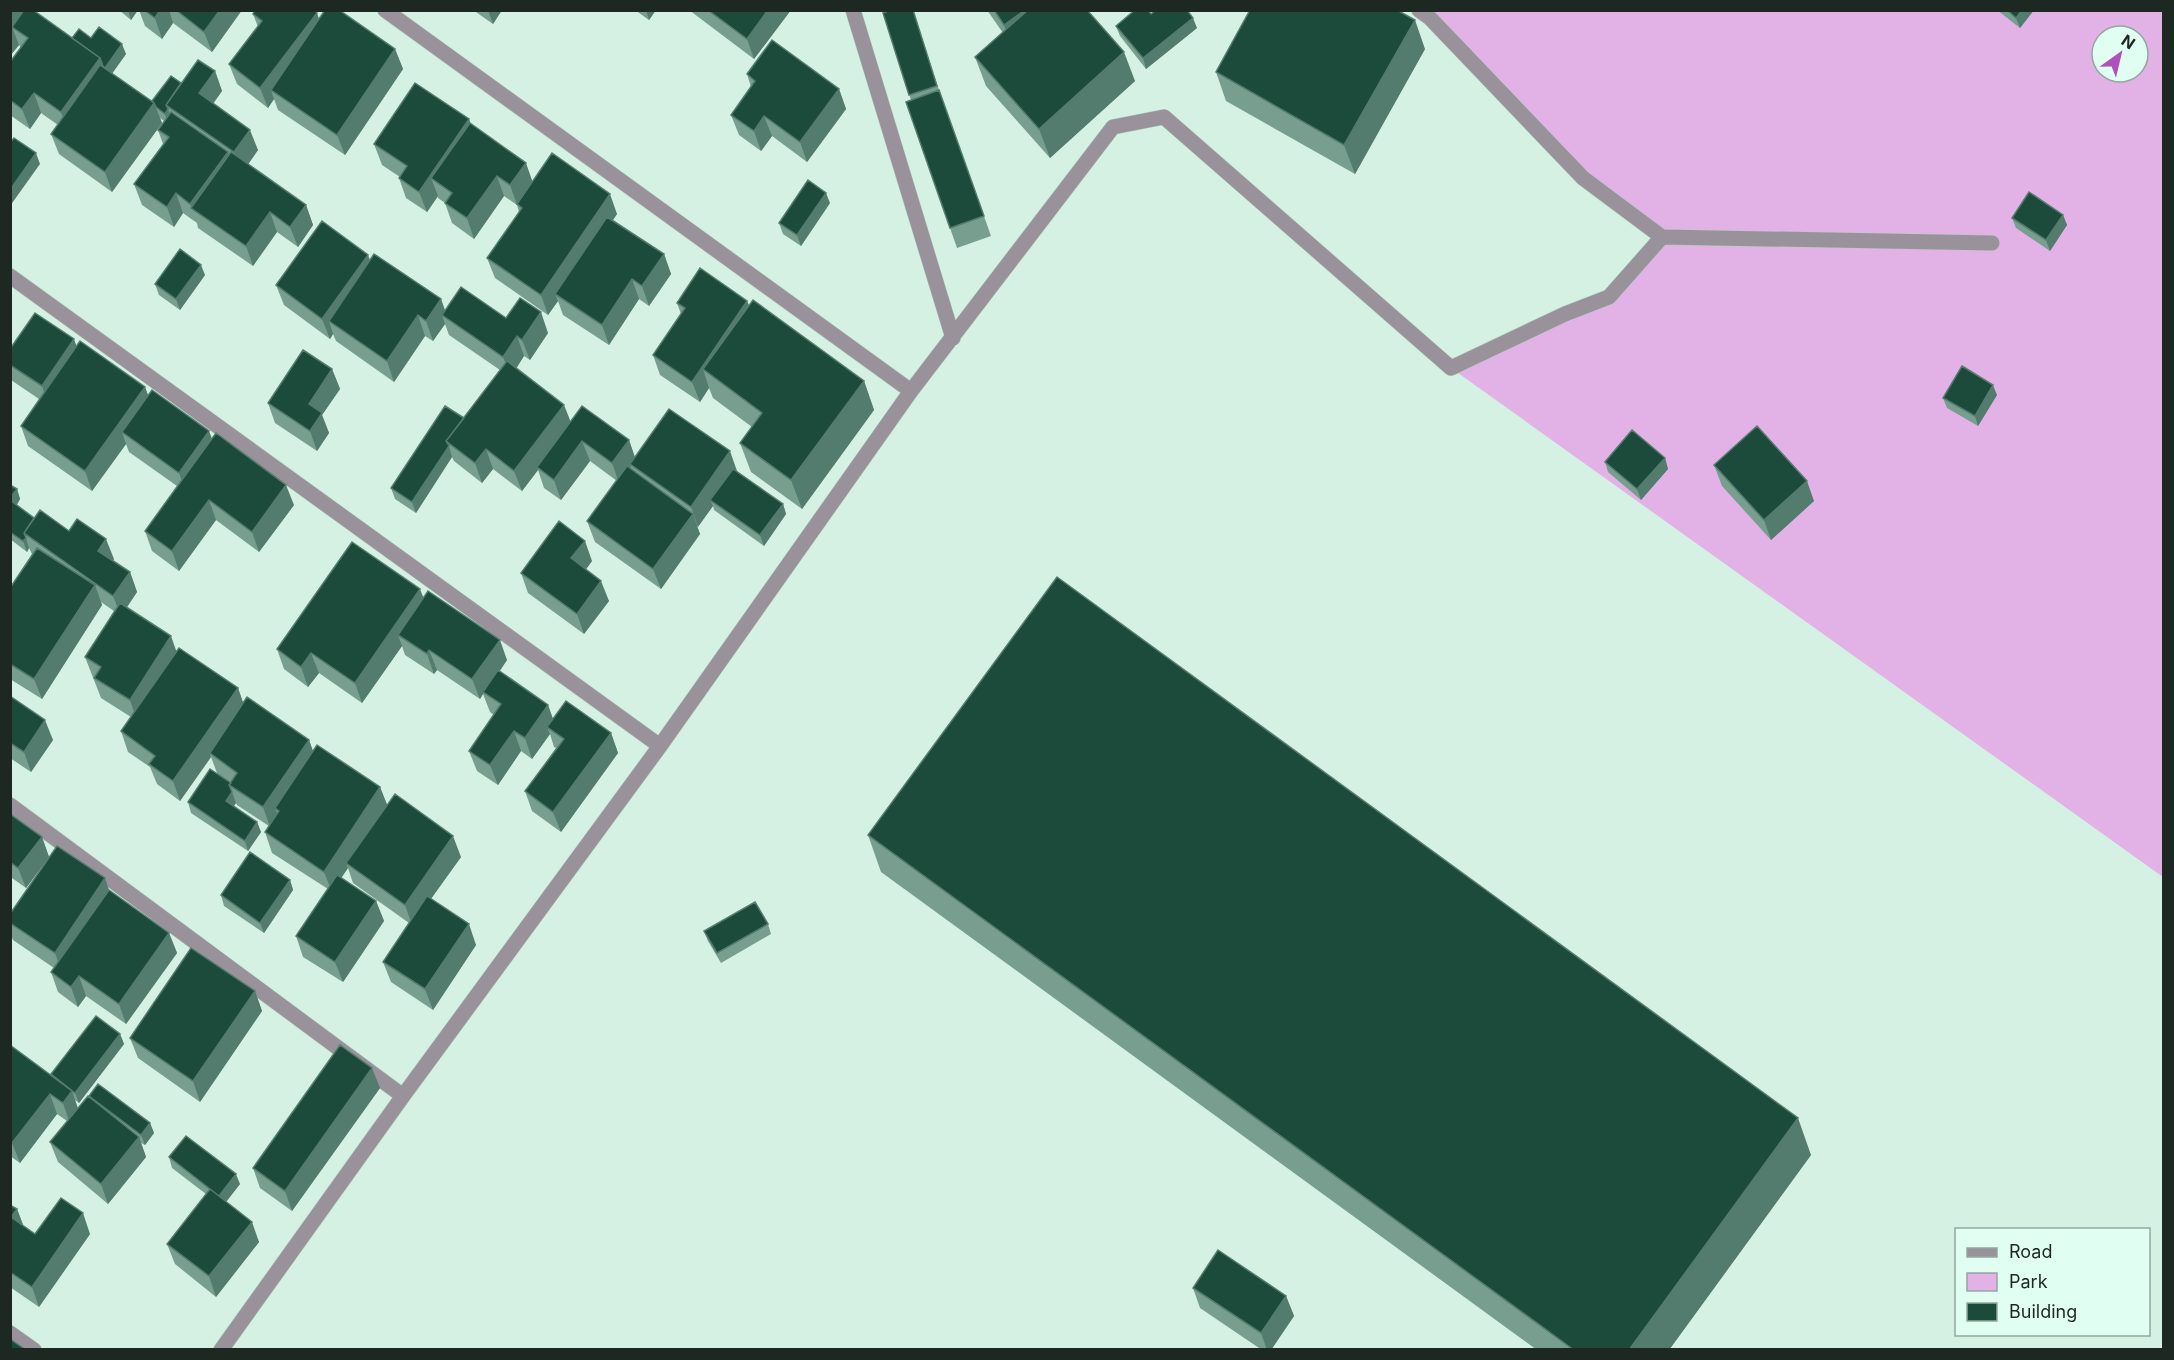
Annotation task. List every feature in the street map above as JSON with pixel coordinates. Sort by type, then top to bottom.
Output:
[{"type":"street","points":[[385,10],[911,391]]},
{"type":"street","points":[[853,10],[953,338]]},
{"type":"street","points":[[1419,10],[1430,18],[1582,178],[1662,237],[1992,243]]},
{"type":"street","points":[[221,1350],[660,746],[911,391],[1113,127],[1164,117],[1451,368],[1565,314],[1609,297],[1662,237]]},
{"type":"street","points":[[10,276],[660,746]]},
{"type":"street","points":[[10,805],[404,1096]]},
{"type":"street","points":[[10,1333],[34,1350]]},
{"type":"green space","points":[[1419,11],[2163,11],[2163,877],[1451,368],[1609,297],[1662,237],[1583,178]]},
{"type":"building","points":[[24,10],[33,10],[100,58],[61,112],[34,93],[22,109],[10,100],[10,62],[28,38],[12,27]]},
{"type":"building","points":[[144,10],[160,10],[155,18]]},
{"type":"building","points":[[176,10],[220,10],[204,32]]},
{"type":"building","points":[[255,10],[314,10],[317,13],[260,88],[229,64],[262,21],[253,14]]},
{"type":"building","points":[[325,10],[339,10],[395,49],[337,135],[271,90]]},
{"type":"building","points":[[708,10],[768,10],[747,39]]},
{"type":"building","points":[[891,10],[913,10],[937,86],[909,95],[883,13]]},
{"type":"building","points":[[994,10],[1025,10],[1004,25]]},
{"type":"building","points":[[1028,10],[1087,10],[1124,52],[1039,129],[975,57]]},
{"type":"building","points":[[1135,10],[1148,10],[1151,14],[1156,10],[1187,10],[1193,18],[1143,58],[1116,26]]},
{"type":"building","points":[[1250,10],[1397,10],[1415,20],[1344,145],[1216,72]]},
{"type":"building","points":[[2007,10],[2022,10],[2016,18]]},
{"type":"building","points":[[99,27],[122,44],[105,68],[100,58],[72,38],[79,29],[91,38]]},
{"type":"building","points":[[772,40],[839,89],[800,142],[764,116],[754,131],[731,115],[755,81],[747,74]]},
{"type":"building","points":[[198,60],[215,71],[199,93],[250,130],[234,152],[166,105]]},
{"type":"building","points":[[100,65],[154,103],[105,172],[51,134]]},
{"type":"building","points":[[171,76],[181,83],[166,105],[168,109],[165,114],[152,101]]},
{"type":"building","points":[[415,83],[469,119],[419,192],[399,178],[407,166],[374,144]]},
{"type":"building","points":[[939,90],[984,216],[950,228],[906,102]]},
{"type":"building","points":[[171,112],[228,152],[190,204],[176,193],[167,207],[134,184],[169,137],[158,130]]},
{"type":"building","points":[[470,123],[526,163],[510,185],[497,176],[467,218],[445,203],[452,193],[431,178]]},
{"type":"building","points":[[14,138],[36,153],[10,190],[10,143]]},
{"type":"building","points":[[231,152],[306,205],[290,227],[270,212],[246,246],[191,208]]},
{"type":"building","points":[[552,153],[610,194],[541,295],[487,258],[522,208],[517,204]]},
{"type":"building","points":[[808,180],[826,193],[797,235],[779,223]]},
{"type":"building","points":[[2029,192],[2063,215],[2046,240],[2012,218]]},
{"type":"building","points":[[607,217],[664,254],[642,286],[632,279],[602,325],[555,294]]},
{"type":"building","points":[[322,221],[368,255],[322,319],[276,285]]},
{"type":"building","points":[[180,249],[201,265],[176,299],[155,284]]},
{"type":"building","points":[[374,254],[441,299],[426,321],[418,315],[387,361],[329,321]]},
{"type":"building","points":[[700,268],[747,301],[692,382],[653,355],[685,308],[677,303]]},
{"type":"building","points":[[461,287],[506,318],[520,298],[541,312],[522,340],[517,336],[503,357],[442,315]]},
{"type":"building","points":[[753,300],[864,381],[791,480],[740,443],[762,413],[703,369]]},
{"type":"building","points":[[35,313],[74,339],[42,386],[10,365],[10,349]]},
{"type":"building","points":[[80,341],[145,387],[85,471],[21,426]]},
{"type":"building","points":[[303,350],[332,369],[309,404],[322,413],[310,431],[268,403]]},
{"type":"building","points":[[507,361],[564,405],[514,471],[486,449],[475,463],[446,441]]},
{"type":"building","points":[[1962,366],[1993,385],[1975,416],[1943,398]]},
{"type":"building","points":[[152,390],[209,431],[179,473],[122,432]]},
{"type":"building","points":[[445,406],[464,418],[446,441],[449,446],[412,502],[391,488]]},
{"type":"building","points":[[582,406],[629,440],[612,463],[582,441],[554,480],[537,467]]},
{"type":"building","points":[[669,409],[730,451],[691,507],[630,464]]},
{"type":"building","points":[[1757,426],[1807,481],[1764,520],[1714,465]]},
{"type":"building","points":[[1632,430],[1665,458],[1637,489],[1605,462]]},
{"type":"building","points":[[216,433],[286,485],[252,532],[209,500],[172,551],[145,531]]},
{"type":"building","points":[[627,466],[693,514],[653,569],[587,521]]},
{"type":"building","points":[[733,469],[783,504],[760,535],[710,500]]},
{"type":"building","points":[[10,485],[17,489],[10,498]]},
{"type":"building","points":[[10,500],[34,518],[24,533],[26,538],[23,541],[10,532]]},
{"type":"building","points":[[40,510],[69,531],[77,519],[106,539],[98,551],[130,572],[113,596],[24,533]]},
{"type":"building","points":[[559,521],[585,541],[571,558],[601,581],[577,614],[521,573]]},
{"type":"building","points":[[352,542],[420,589],[355,683],[311,653],[301,667],[277,649]]},
{"type":"building","points":[[37,548],[95,585],[34,679],[10,664],[10,588]]},
{"type":"building","points":[[1057,577],[1798,1118],[1629,1350],[1574,1350],[868,835]]},
{"type":"building","points":[[428,591],[500,640],[472,679],[429,650],[427,654],[398,635]]},
{"type":"building","points":[[120,603],[171,636],[130,700],[94,678],[101,667],[85,657]]},
{"type":"building","points":[[179,648],[238,688],[173,781],[149,764],[155,756],[121,731]]},
{"type":"building","points":[[498,670],[548,705],[525,738],[514,731],[490,765],[469,751],[501,704],[483,692]]},
{"type":"building","points":[[10,696],[45,720],[24,752],[10,743]]},
{"type":"building","points":[[247,697],[309,740],[263,807],[229,785],[237,773],[210,753]]},
{"type":"building","points":[[566,701],[611,733],[553,812],[525,791],[564,739],[547,727]]},
{"type":"building","points":[[317,745],[380,787],[324,872],[265,832],[279,811],[275,808]]},
{"type":"building","points":[[210,769],[231,783],[229,785],[232,792],[226,801],[257,822],[245,841],[188,802]]},
{"type":"building","points":[[395,794],[453,836],[405,905],[346,863]]},
{"type":"building","points":[[10,814],[42,837],[18,868],[10,862]]},
{"type":"building","points":[[57,846],[105,878],[55,953],[10,923],[10,914]]},
{"type":"building","points":[[250,852],[290,880],[260,923],[221,895]]},
{"type":"building","points":[[337,875],[376,901],[335,962],[296,936]]},
{"type":"building","points":[[109,890],[169,933],[119,1004],[79,976],[71,987],[51,972]]},
{"type":"building","points":[[427,896],[469,924],[425,989],[383,962]]},
{"type":"building","points":[[755,902],[768,924],[717,953],[704,931]]},
{"type":"building","points":[[191,948],[255,991],[193,1081],[130,1038]]},
{"type":"building","points":[[96,1016],[120,1034],[75,1093],[51,1074]]},
{"type":"building","points":[[10,1045],[72,1091],[63,1103],[50,1094],[12,1143],[10,1142]]},
{"type":"building","points":[[340,1045],[372,1068],[285,1191],[253,1168]]},
{"type":"building","points":[[98,1084],[150,1123],[141,1135],[89,1096]]},
{"type":"building","points":[[88,1096],[139,1137],[101,1184],[50,1142]]},
{"type":"building","points":[[186,1136],[236,1174],[219,1196],[169,1157]]},
{"type":"building","points":[[210,1189],[252,1222],[209,1276],[167,1244]]},
{"type":"building","points":[[61,1198],[83,1213],[32,1287],[10,1272],[10,1205],[17,1209],[11,1217],[35,1234]]},
{"type":"building","points":[[1218,1250],[1286,1296],[1261,1333],[1193,1288]]},
{"type":"building","points":[[10,1339],[26,1350],[10,1350]]}]
